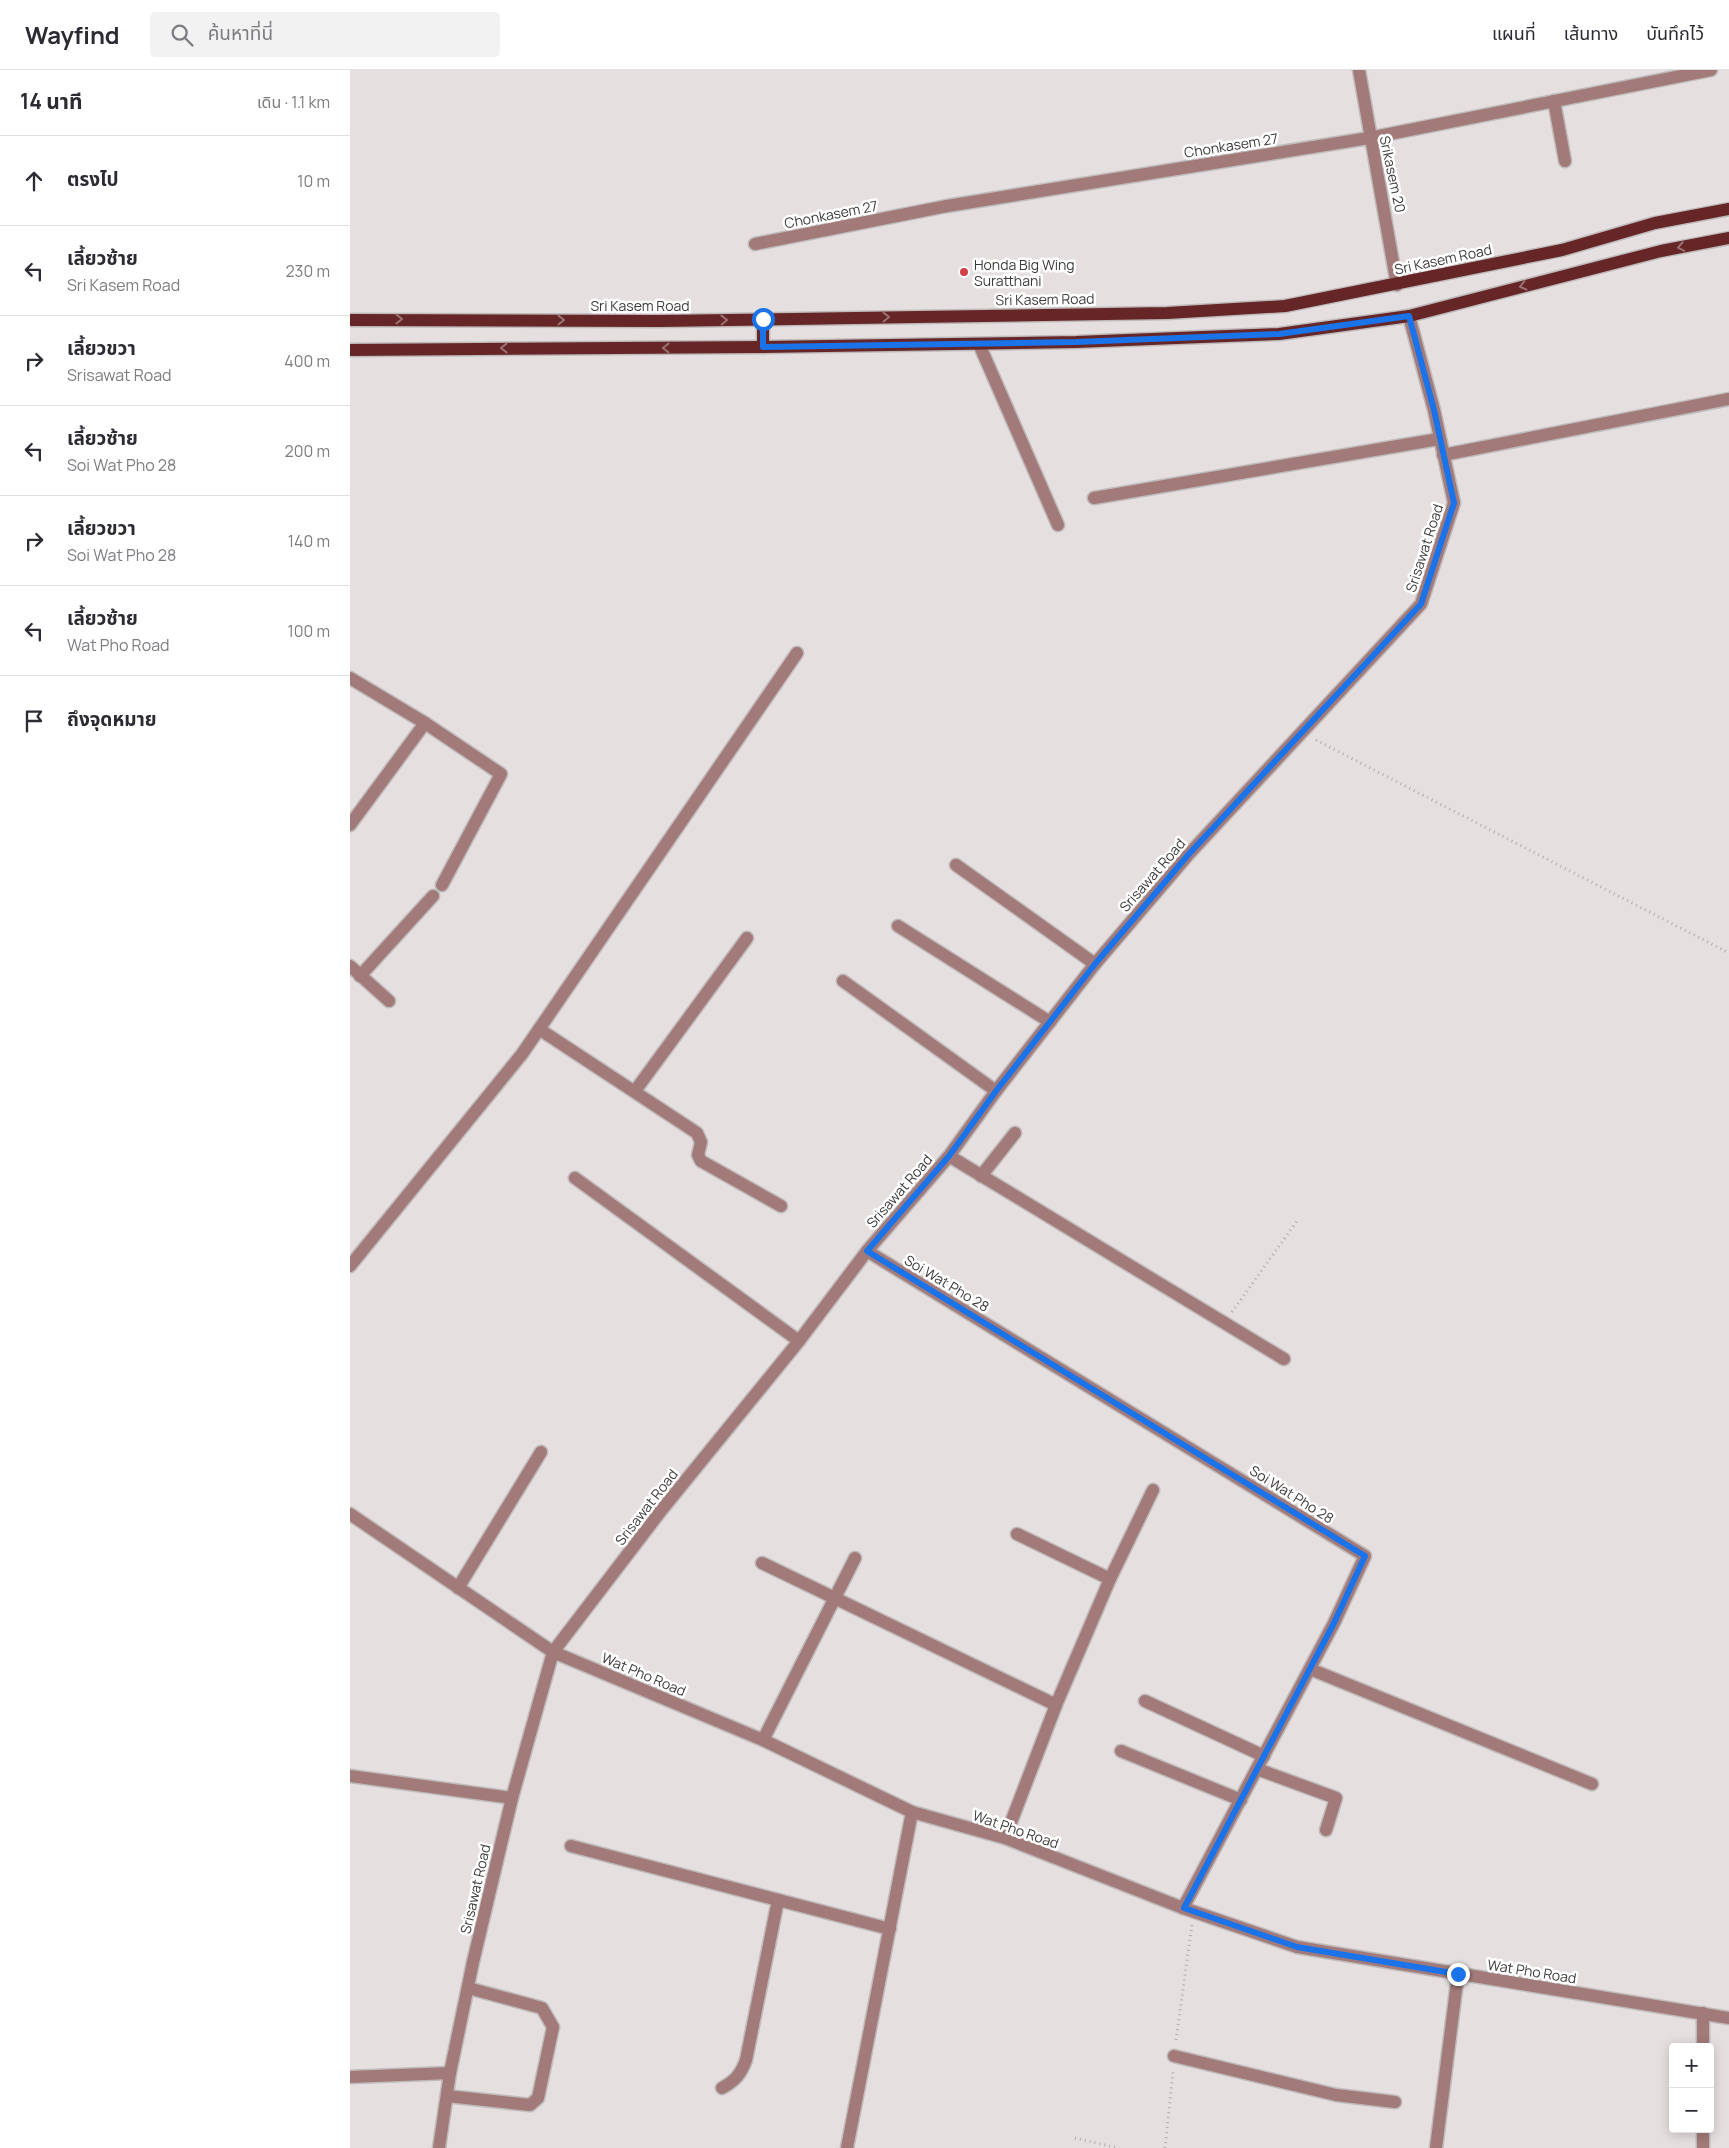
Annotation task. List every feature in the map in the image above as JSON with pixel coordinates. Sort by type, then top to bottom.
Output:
[{"type":"main road","name":"Sri Kasem Road","points":[[350,320],[763,319],[1177,312],[1285,306],[1397,285],[1562,250],[1655,223],[1729,209]]},
{"type":"main road","points":[[350,350],[980,344],[1279,334],[1409,316],[1661,251],[1729,238]]},
{"type":"main road","points":[[763,319],[763,347]]},
{"type":"street","name":"Srikasem 20","points":[[1358,70],[1397,285]]},
{"type":"street","name":"Chonkasem 27","points":[[755,244],[947,206],[1370,138],[1710,70]]},
{"type":"street","points":[[1554,101],[1565,161]]},
{"type":"street","name":"Srisawat Road","points":[[439,2148],[450,2073],[468,1988],[512,1798],[553,1652],[660,1512],[799,1341],[867,1251],[949,1156],[996,1091],[1095,964],[1188,855],[1421,604],[1454,503],[1434,410],[1409,316]]},
{"type":"street","points":[[980,344],[1058,525]]},
{"type":"street","points":[[1443,455],[1729,399]]},
{"type":"street","points":[[1094,498],[1439,439]]},
{"type":"street","points":[[350,1266],[522,1054],[797,653]]},
{"type":"street","points":[[350,678],[425,723],[501,774],[442,885]]},
{"type":"street","points":[[350,825],[425,723]]},
{"type":"street","points":[[956,865],[1095,964]]},
{"type":"street","points":[[360,976],[433,896]]},
{"type":"street","points":[[898,926],[1050,1022]]},
{"type":"street","points":[[635,1091],[747,938]]},
{"type":"street","points":[[350,966],[389,1001]]},
{"type":"street","points":[[843,981],[996,1091]]},
{"type":"street","points":[[540,1029],[697,1133],[701,1142],[698,1155],[701,1161],[781,1206]]},
{"type":"street","points":[[981,1176],[1015,1133]]},
{"type":"street","points":[[949,1156],[1284,1359]]},
{"type":"street","points":[[574,1178],[799,1341]]},
{"type":"street","name":"Soi Wat Pho 28","points":[[867,1251],[1365,1556],[1334,1623],[1241,1800],[1189,1909]]},
{"type":"street","points":[[458,1588],[541,1452]]},
{"type":"street","points":[[1005,1838],[1056,1705],[1110,1580],[1153,1490]]},
{"type":"street","name":"Wat Pho Road","points":[[350,1514],[553,1652],[763,1740],[912,1812],[1005,1838],[1189,1909],[1297,1947],[1729,2018]]},
{"type":"street","points":[[1017,1534],[1110,1580]]},
{"type":"street","points":[[763,1740],[833,1597],[855,1558]]},
{"type":"street","points":[[762,1563],[1056,1705]]},
{"type":"street","points":[[1310,1669],[1592,1784]]},
{"type":"street","points":[[1145,1701],[1264,1756]]},
{"type":"street","points":[[1121,1750],[1241,1800]]},
{"type":"street","points":[[1257,1769],[1336,1798],[1326,1830]]},
{"type":"street","points":[[350,1776],[512,1798]]},
{"type":"street","points":[[847,2148],[912,1812]]},
{"type":"street","points":[[571,1846],[890,1929]]},
{"type":"street","points":[[722,2088],[733,2082],[741,2074],[746,2060],[778,1900]]},
{"type":"street","points":[[1436,2148],[1458,1974]]},
{"type":"street","points":[[447,2096],[530,2105],[538,2098],[553,2026],[542,2008],[468,1988]]},
{"type":"street","points":[[1703,2013],[1703,2043]]},
{"type":"street","points":[[1174,2056],[1336,2095],[1396,2102]]},
{"type":"street","points":[[350,2077],[450,2073]]},
{"type":"street","points":[[1703,2133],[1703,2148]]},
{"type":"path","points":[[1302,732],[1729,953]]},
{"type":"path","points":[[1224,1323],[1297,1221]]},
{"type":"path","points":[[1165,2148],[1189,1909]]},
{"type":"path","points":[[1075,2138],[1118,2148]]},
{"type":"place","name":"Honda Big Wing Suratthani","points":[[964,272]]},
{"type":"route","points":[[763,319],[763,347],[1076,342],[1279,334],[1409,316],[1434,410],[1454,503],[1421,604],[1188,855],[1095,964],[996,1091],[949,1156],[867,1251],[1365,1556],[1334,1623],[1184,1908],[1297,1947],[1458,1974]]}]
